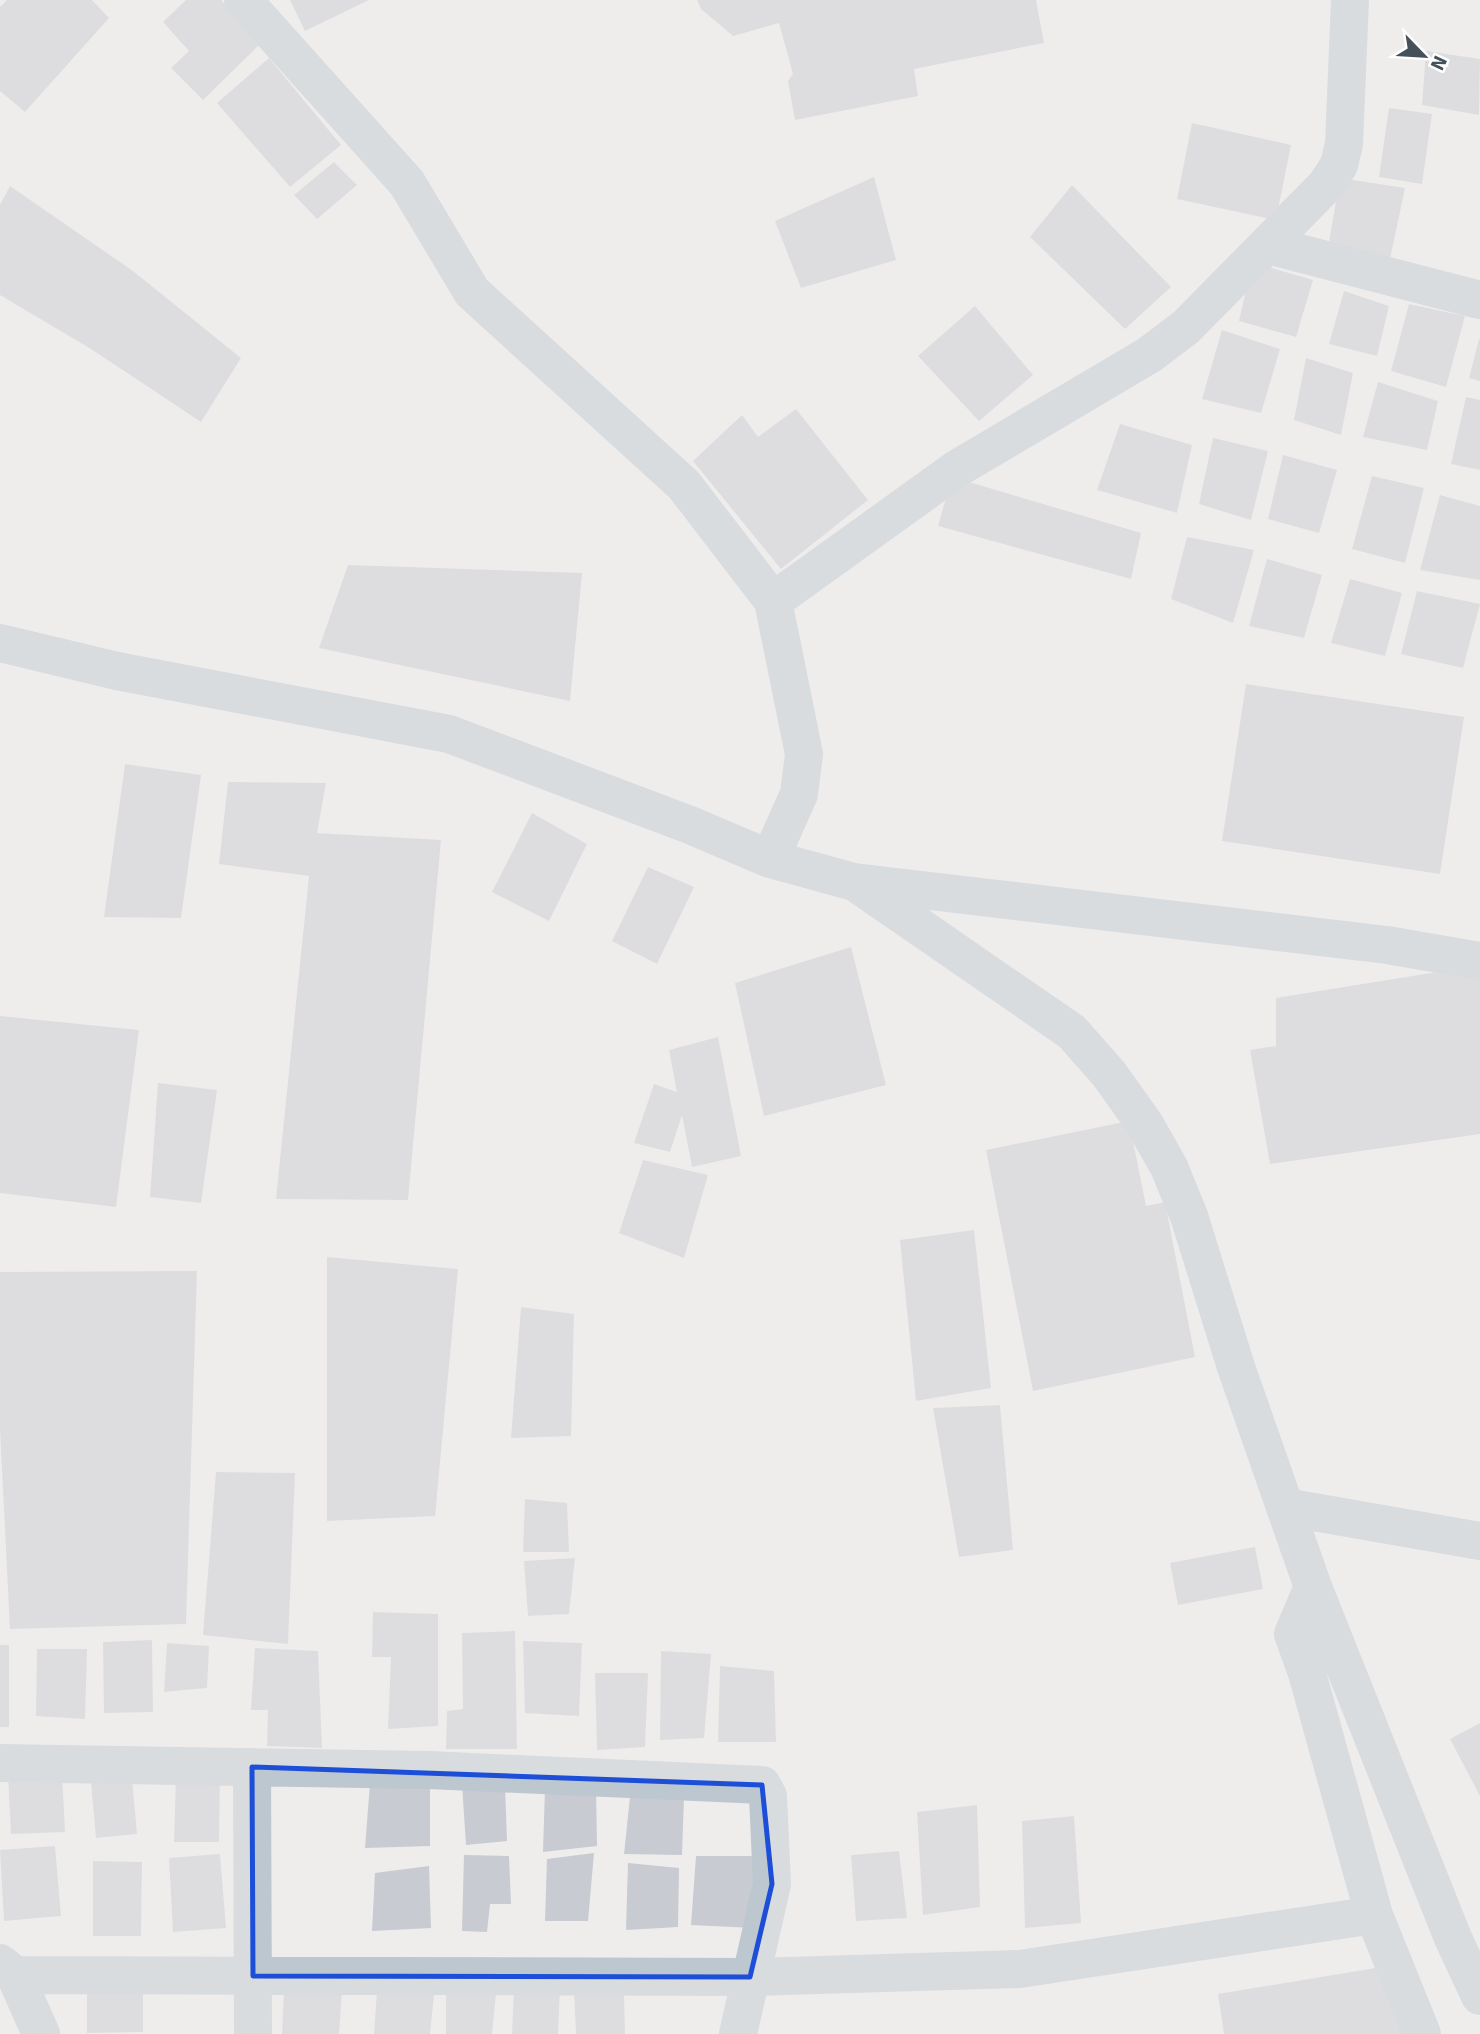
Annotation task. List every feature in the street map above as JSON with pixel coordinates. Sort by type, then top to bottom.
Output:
[{"type":"street","points":[[243,0],[407,183],[472,292],[684,485],[773,601],[804,754],[799,794],[770,859]]},
{"type":"street","points":[[773,601],[929,486],[1149,355],[1186,327],[1326,185],[1339,165],[1344,144],[1350,0]]},
{"type":"street","points":[[1268,245],[1480,300]]},
{"type":"street","points":[[0,643],[117,671],[449,734],[690,825],[770,859],[854,882],[1373,944],[1480,961]]},
{"type":"street","points":[[854,882],[1072,1032],[1109,1074],[1169,1167],[1189,1216],[1313,1587],[1452,1938],[1480,1996]]},
{"type":"street","points":[[1285,1507],[1480,1541]]},
{"type":"street","points":[[1313,1587],[1293,1634],[1307,1673],[1374,1915],[1422,2034]]},
{"type":"street","points":[[0,1763],[429,1770],[762,1785],[768,1796],[772,1884],[738,2034]]},
{"type":"street","points":[[252,1767],[253,2034]]},
{"type":"street","points":[[41,2034],[7,1969],[253,1976],[750,1977],[1020,1969],[1374,1915]]},
{"type":"highlighted area","points":[[252,1767],[762,1785],[772,1884],[750,1977],[253,1976]]},
{"type":"building","points":[[7,0],[92,0],[109,18],[25,112],[0,91],[0,7]]},
{"type":"building","points":[[186,0],[221,0],[260,44],[203,100],[171,68],[189,51],[163,22]]},
{"type":"building","points":[[290,0],[369,0],[305,31]]},
{"type":"building","points":[[697,0],[1036,0],[1044,43],[914,69],[918,96],[795,120],[788,81],[793,74],[779,23],[733,36],[701,9]]},
{"type":"building","points":[[1426,51],[1480,59],[1479,115],[1422,105]]},
{"type":"building","points":[[269,58],[341,145],[290,187],[217,103]]},
{"type":"building","points":[[1389,108],[1432,114],[1422,184],[1379,177]]},
{"type":"building","points":[[1192,123],[1291,145],[1276,220],[1177,199]]},
{"type":"building","points":[[334,162],[357,185],[317,219],[294,195]]},
{"type":"building","points":[[874,177],[896,260],[801,288],[775,221]]},
{"type":"building","points":[[1340,178],[1405,188],[1390,259],[1328,248]]},
{"type":"building","points":[[1072,185],[1171,287],[1125,329],[1030,237]]},
{"type":"building","points":[[10,186],[133,271],[241,358],[201,422],[91,349],[0,295],[0,205]]},
{"type":"building","points":[[1253,259],[1261,265],[1313,280],[1296,337],[1239,321]]},
{"type":"building","points":[[1344,291],[1389,306],[1377,356],[1329,344]]},
{"type":"building","points":[[1409,304],[1465,316],[1446,387],[1391,371]]},
{"type":"building","points":[[975,306],[1033,375],[979,421],[918,356]]},
{"type":"building","points":[[1222,330],[1280,349],[1261,413],[1202,399]]},
{"type":"building","points":[[1480,339],[1480,381],[1469,378]]},
{"type":"building","points":[[1306,358],[1353,373],[1341,435],[1294,420]]},
{"type":"building","points":[[1378,382],[1438,401],[1427,450],[1363,437]]},
{"type":"building","points":[[1466,397],[1480,400],[1480,470],[1451,464]]},
{"type":"building","points":[[796,409],[868,500],[781,569],[693,461],[742,415],[758,437]]},
{"type":"building","points":[[1120,424],[1192,445],[1177,513],[1097,490]]},
{"type":"building","points":[[1213,438],[1268,451],[1251,520],[1199,504]]},
{"type":"building","points":[[1283,455],[1337,470],[1319,533],[1268,519]]},
{"type":"building","points":[[1372,476],[1424,488],[1405,563],[1352,549]]},
{"type":"building","points":[[952,477],[1141,533],[1131,579],[938,526]]},
{"type":"building","points":[[1440,495],[1480,506],[1480,580],[1420,570]]},
{"type":"building","points":[[1187,537],[1254,550],[1233,623],[1171,599]]},
{"type":"building","points":[[1267,559],[1322,575],[1304,638],[1249,626]]},
{"type":"building","points":[[348,565],[582,573],[570,701],[319,648]]},
{"type":"building","points":[[1350,579],[1402,593],[1385,656],[1331,643]]},
{"type":"building","points":[[1417,591],[1480,604],[1463,668],[1401,654]]},
{"type":"building","points":[[1246,684],[1464,717],[1440,874],[1222,841]]},
{"type":"building","points":[[125,764],[201,775],[181,918],[104,917]]},
{"type":"building","points":[[228,782],[326,783],[317,833],[441,840],[408,1200],[276,1199],[309,876],[219,864]]},
{"type":"building","points":[[532,813],[587,844],[549,921],[492,892]]},
{"type":"building","points":[[648,867],[694,887],[657,964],[612,941]]},
{"type":"building","points":[[851,947],[886,1085],[764,1116],[735,983]]},
{"type":"building","points":[[1480,965],[1480,1134],[1270,1164],[1250,1050],[1276,1046],[1276,998]]},
{"type":"building","points":[[0,1016],[139,1030],[116,1207],[0,1193]]},
{"type":"building","points":[[718,1037],[741,1156],[692,1167],[682,1115],[670,1152],[634,1143],[654,1084],[677,1092],[669,1050]]},
{"type":"building","points":[[158,1083],[217,1090],[201,1203],[150,1197]]},
{"type":"building","points":[[1129,1121],[1146,1206],[1165,1202],[1195,1357],[1033,1391],[986,1150]]},
{"type":"building","points":[[643,1160],[708,1175],[684,1258],[619,1233]]},
{"type":"building","points":[[974,1230],[991,1388],[916,1401],[900,1240]]},
{"type":"building","points":[[327,1257],[458,1269],[435,1516],[327,1521]]},
{"type":"building","points":[[197,1271],[186,1624],[10,1629],[0,1430],[0,1272]]},
{"type":"building","points":[[521,1307],[574,1314],[571,1436],[511,1438]]},
{"type":"building","points":[[1000,1405],[1013,1550],[959,1557],[933,1408]]},
{"type":"building","points":[[216,1472],[295,1473],[288,1644],[203,1635]]},
{"type":"building","points":[[525,1499],[567,1503],[569,1552],[523,1552]]},
{"type":"building","points":[[1255,1547],[1263,1589],[1178,1605],[1170,1563]]},
{"type":"building","points":[[575,1558],[569,1614],[528,1616],[524,1561]]},
{"type":"building","points":[[373,1612],[438,1614],[438,1726],[388,1729],[391,1657],[372,1657]]},
{"type":"building","points":[[515,1631],[517,1749],[446,1749],[447,1711],[463,1709],[462,1633]]},
{"type":"building","points":[[152,1640],[153,1712],[104,1713],[103,1642]]},
{"type":"building","points":[[523,1641],[582,1643],[579,1716],[525,1713]]},
{"type":"building","points":[[167,1643],[209,1646],[207,1688],[164,1692]]},
{"type":"building","points":[[0,1645],[9,1645],[9,1727],[0,1727]]},
{"type":"building","points":[[255,1648],[318,1651],[322,1748],[267,1746],[268,1710],[251,1710]]},
{"type":"building","points":[[37,1649],[87,1649],[85,1719],[36,1716]]},
{"type":"building","points":[[661,1651],[711,1654],[704,1738],[660,1740]]},
{"type":"building","points":[[720,1666],[774,1671],[776,1742],[718,1742]]},
{"type":"building","points":[[595,1673],[648,1673],[645,1747],[597,1750]]},
{"type":"building","points":[[1480,1723],[1480,1796],[1450,1739]]},
{"type":"building","points":[[62,1772],[65,1832],[11,1834],[8,1775]]},
{"type":"building","points":[[176,1777],[220,1777],[219,1842],[174,1842]]},
{"type":"building","points":[[132,1778],[137,1834],[96,1838],[91,1782]]},
{"type":"building","points":[[370,1783],[430,1784],[430,1846],[365,1848]]},
{"type":"building","points":[[462,1784],[505,1786],[507,1841],[466,1845]]},
{"type":"building","points":[[596,1786],[597,1846],[543,1852],[545,1787]]},
{"type":"building","points":[[630,1797],[684,1797],[682,1855],[624,1854]]},
{"type":"building","points":[[977,1805],[980,1907],[923,1915],[917,1812]]},
{"type":"building","points":[[1074,1816],[1081,1923],[1025,1928],[1022,1821]]},
{"type":"building","points":[[55,1846],[61,1916],[4,1921],[0,1850]]},
{"type":"building","points":[[899,1851],[907,1918],[856,1921],[851,1855]]},
{"type":"building","points":[[594,1853],[588,1921],[545,1921],[547,1859]]},
{"type":"building","points":[[220,1854],[226,1928],[173,1932],[169,1858]]},
{"type":"building","points":[[464,1855],[509,1856],[511,1904],[490,1904],[487,1932],[462,1931]]},
{"type":"building","points":[[696,1856],[759,1856],[754,1928],[691,1925]]},
{"type":"building","points":[[93,1861],[142,1862],[141,1936],[93,1936]]},
{"type":"building","points":[[628,1863],[679,1868],[678,1927],[626,1930]]},
{"type":"building","points":[[429,1866],[431,1928],[372,1931],[375,1873]]},
{"type":"building","points":[[1393,1965],[1414,2034],[1224,2034],[1218,1994]]},
{"type":"building","points":[[378,1976],[436,1976],[430,2034],[374,2034]]},
{"type":"building","points":[[87,1980],[143,1980],[143,2032],[87,2033]]},
{"type":"building","points":[[514,1985],[560,1987],[558,2034],[512,2034]]},
{"type":"building","points":[[284,1990],[342,1990],[339,2034],[282,2034]]},
{"type":"building","points":[[446,1991],[496,1994],[492,2034],[446,2034]]},
{"type":"building","points":[[574,1992],[624,1992],[625,2034],[576,2034]]}]
